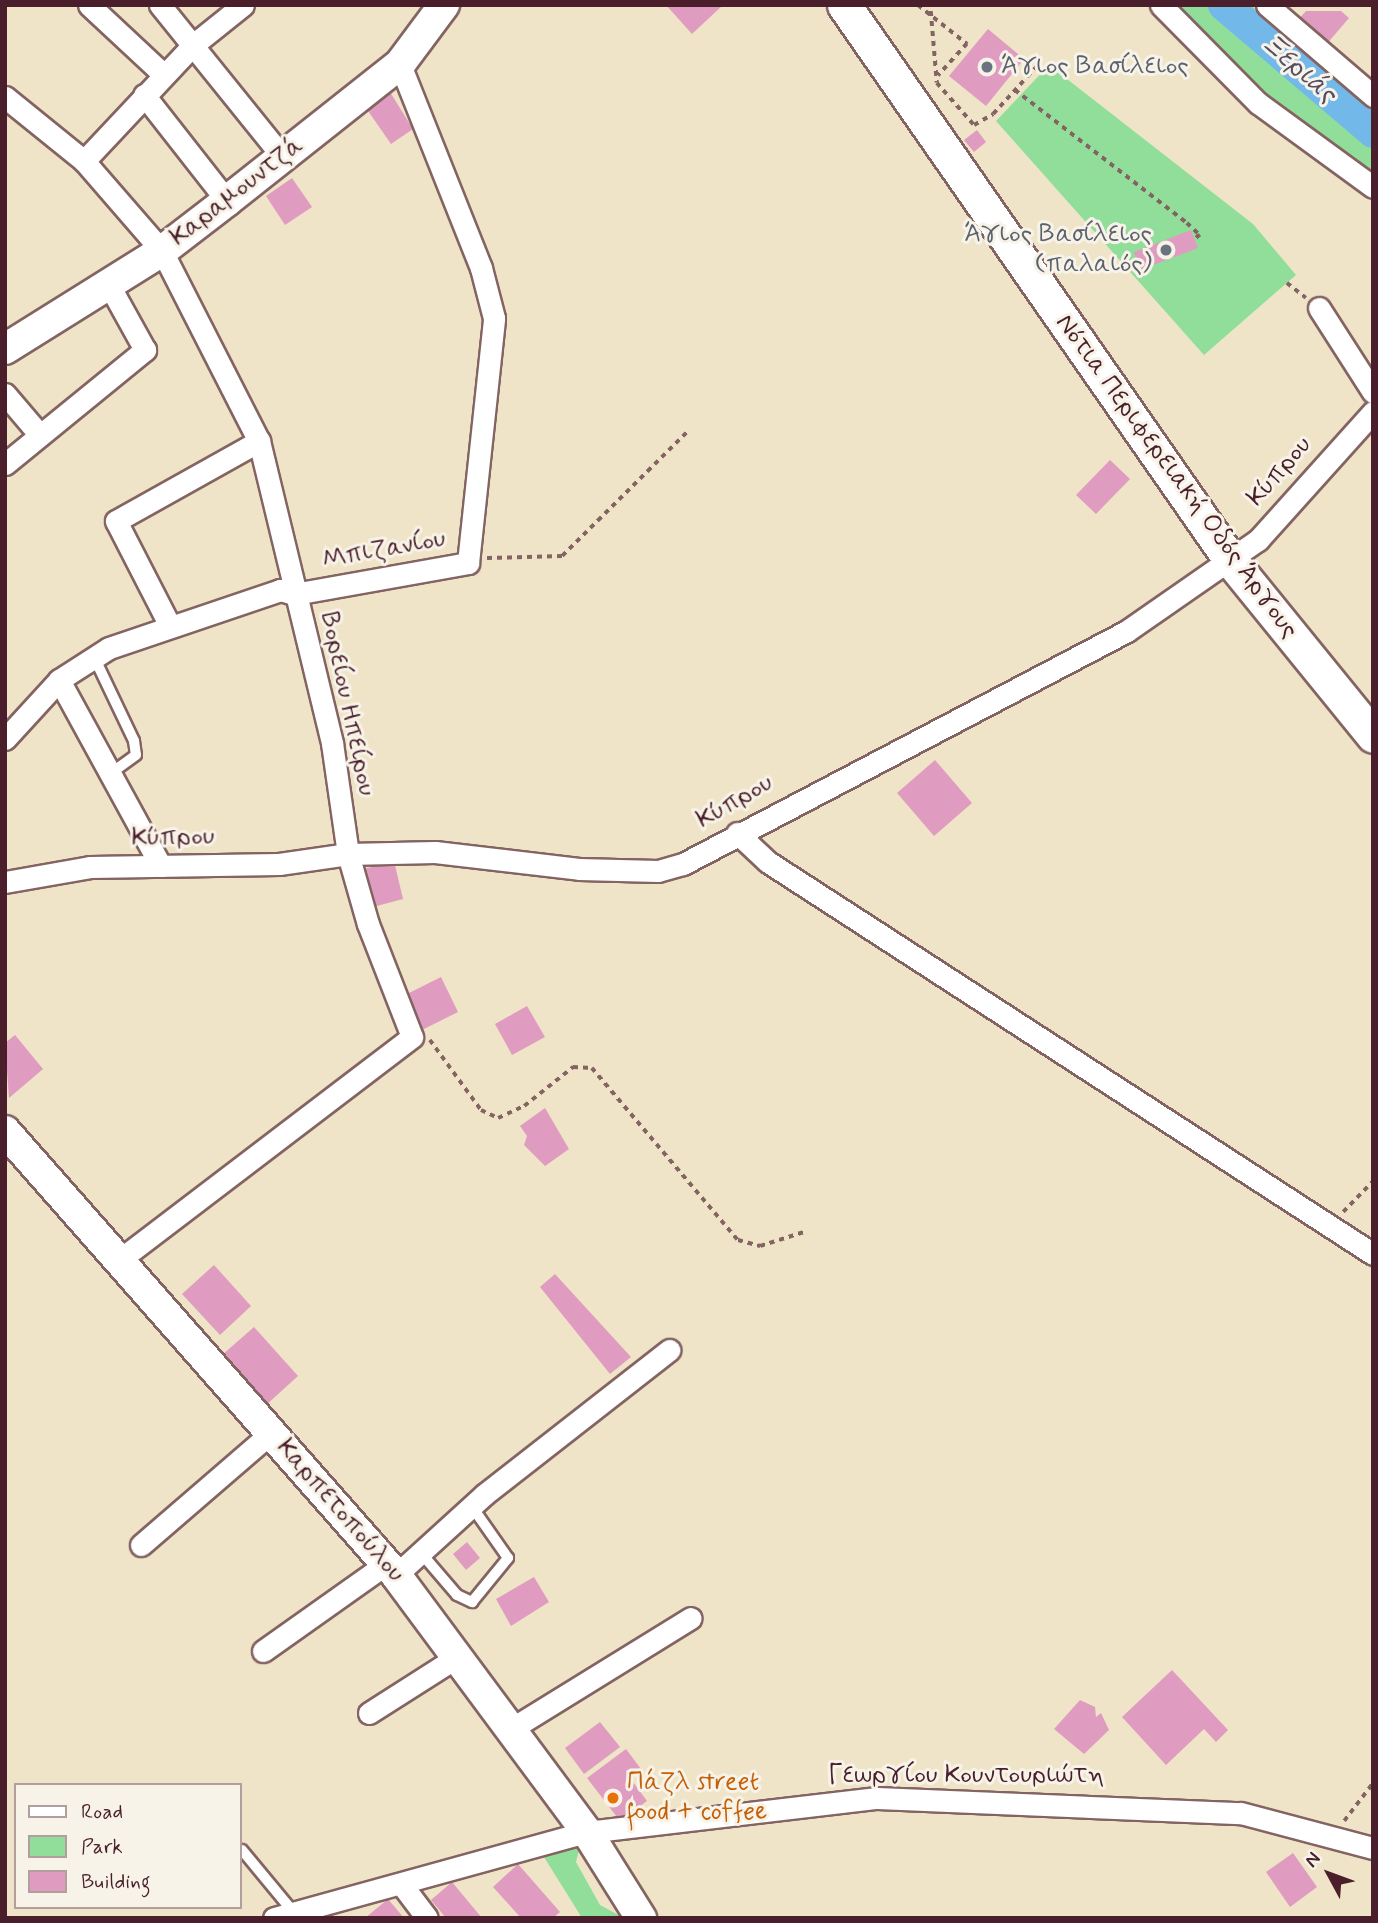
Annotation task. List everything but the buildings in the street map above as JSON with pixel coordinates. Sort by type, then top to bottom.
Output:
[{"type":"main road","name":"Καραμουντζά","points":[[5,349],[162,251],[227,201],[400,64],[444,5]]},
{"type":"main road","name":"Νότια Περιφερειακή Οδός Άργους","points":[[847,6],[1231,561],[1373,736]]},
{"type":"main road","name":"Καρπετοπούλου","points":[[5,1131],[391,1570],[587,1832],[641,1918]]},
{"type":"street","points":[[89,5],[163,74]]},
{"type":"street","points":[[160,5],[282,156]]},
{"type":"street","points":[[84,161],[163,74],[243,5]]},
{"type":"street","points":[[1161,5],[1258,103],[1373,187]]},
{"type":"street","points":[[1267,5],[1373,96]]},
{"type":"street","name":"Μπιζανίου","points":[[5,739],[59,680],[94,657],[170,626],[280,590],[294,594],[468,563],[494,318],[481,268],[400,64]]},
{"type":"street","points":[[144,95],[227,201]]},
{"type":"street","name":"Βορείου Ηπείρου","points":[[5,97],[84,161],[162,251],[259,441],[332,743],[348,854],[410,1044],[119,1260]]},
{"type":"street","points":[[5,464],[145,350],[110,285]]},
{"type":"street","points":[[1320,308],[1373,392]]},
{"type":"street","points":[[5,394],[39,434]]},
{"type":"street","name":"Κύπρου","points":[[5,882],[90,867],[279,864],[348,854],[435,852],[658,871],[683,864],[737,833],[1127,631],[1258,540],[1373,412]]},
{"type":"street","points":[[170,626],[116,521],[259,441]]},
{"type":"street","points":[[59,680],[114,772],[161,866]]},
{"type":"street","points":[[737,833],[780,869],[1373,1254]]},
{"type":"street","points":[[263,1651],[421,1553],[669,1350]]},
{"type":"street","points":[[141,1545],[272,1432]]},
{"type":"street","points":[[511,1729],[691,1618]]},
{"type":"street","points":[[369,1713],[457,1657]]},
{"type":"street","name":"Γεωργίου Κουντουριώτη","points":[[282,1917],[587,1832],[877,1798],[1169,1806],[1241,1814],[1373,1848]]},
{"type":"street","points":[[402,1885],[427,1918]]},
{"type":"lane","points":[[94,657],[134,741],[136,755],[114,772]]},
{"type":"lane","points":[[421,1553],[457,1595],[472,1602],[508,1558],[473,1508]]},
{"type":"lane","points":[[242,1850],[282,1917]]},
{"type":"path","points":[[918,5],[931,11],[967,44],[937,77]]},
{"type":"path","points":[[931,11],[937,77],[974,125],[1015,90],[1036,67]]},
{"type":"path","points":[[1015,90],[1187,223],[1200,235],[1195,239]]},
{"type":"path","points":[[468,563],[562,556],[689,430]]},
{"type":"path","points":[[429,1039],[481,1110],[498,1118],[524,1106],[573,1067],[592,1068],[738,1240],[760,1246],[804,1232]]},
{"type":"path","points":[[1329,1226],[1373,1181]]},
{"type":"path","points":[[1339,1839],[1346,1812],[1373,1783]]},
{"type":"path","points":[[130,1918],[181,1918]]},
{"type":"green space","points":[[1177,5],[1251,5],[1373,107],[1373,181],[1283,109]]},
{"type":"green space","points":[[1049,65],[1253,224],[1296,275],[1204,355],[996,121]]},
{"type":"green space","points":[[581,1842],[576,1862],[600,1905],[624,1918],[582,1918],[539,1849]]},
{"type":"waterway","name":"Ξεριάς","points":[[1224,5],[1373,132]]},
{"type":"place","name":"Άγιος Βασίλειος","points":[[987,67]]},
{"type":"place","name":"Άγιος Βασίλειος (παλαιός)","points":[[1166,250]]},
{"type":"place","name":"Πάζλ street food + coffee","points":[[613,1798]]}]
